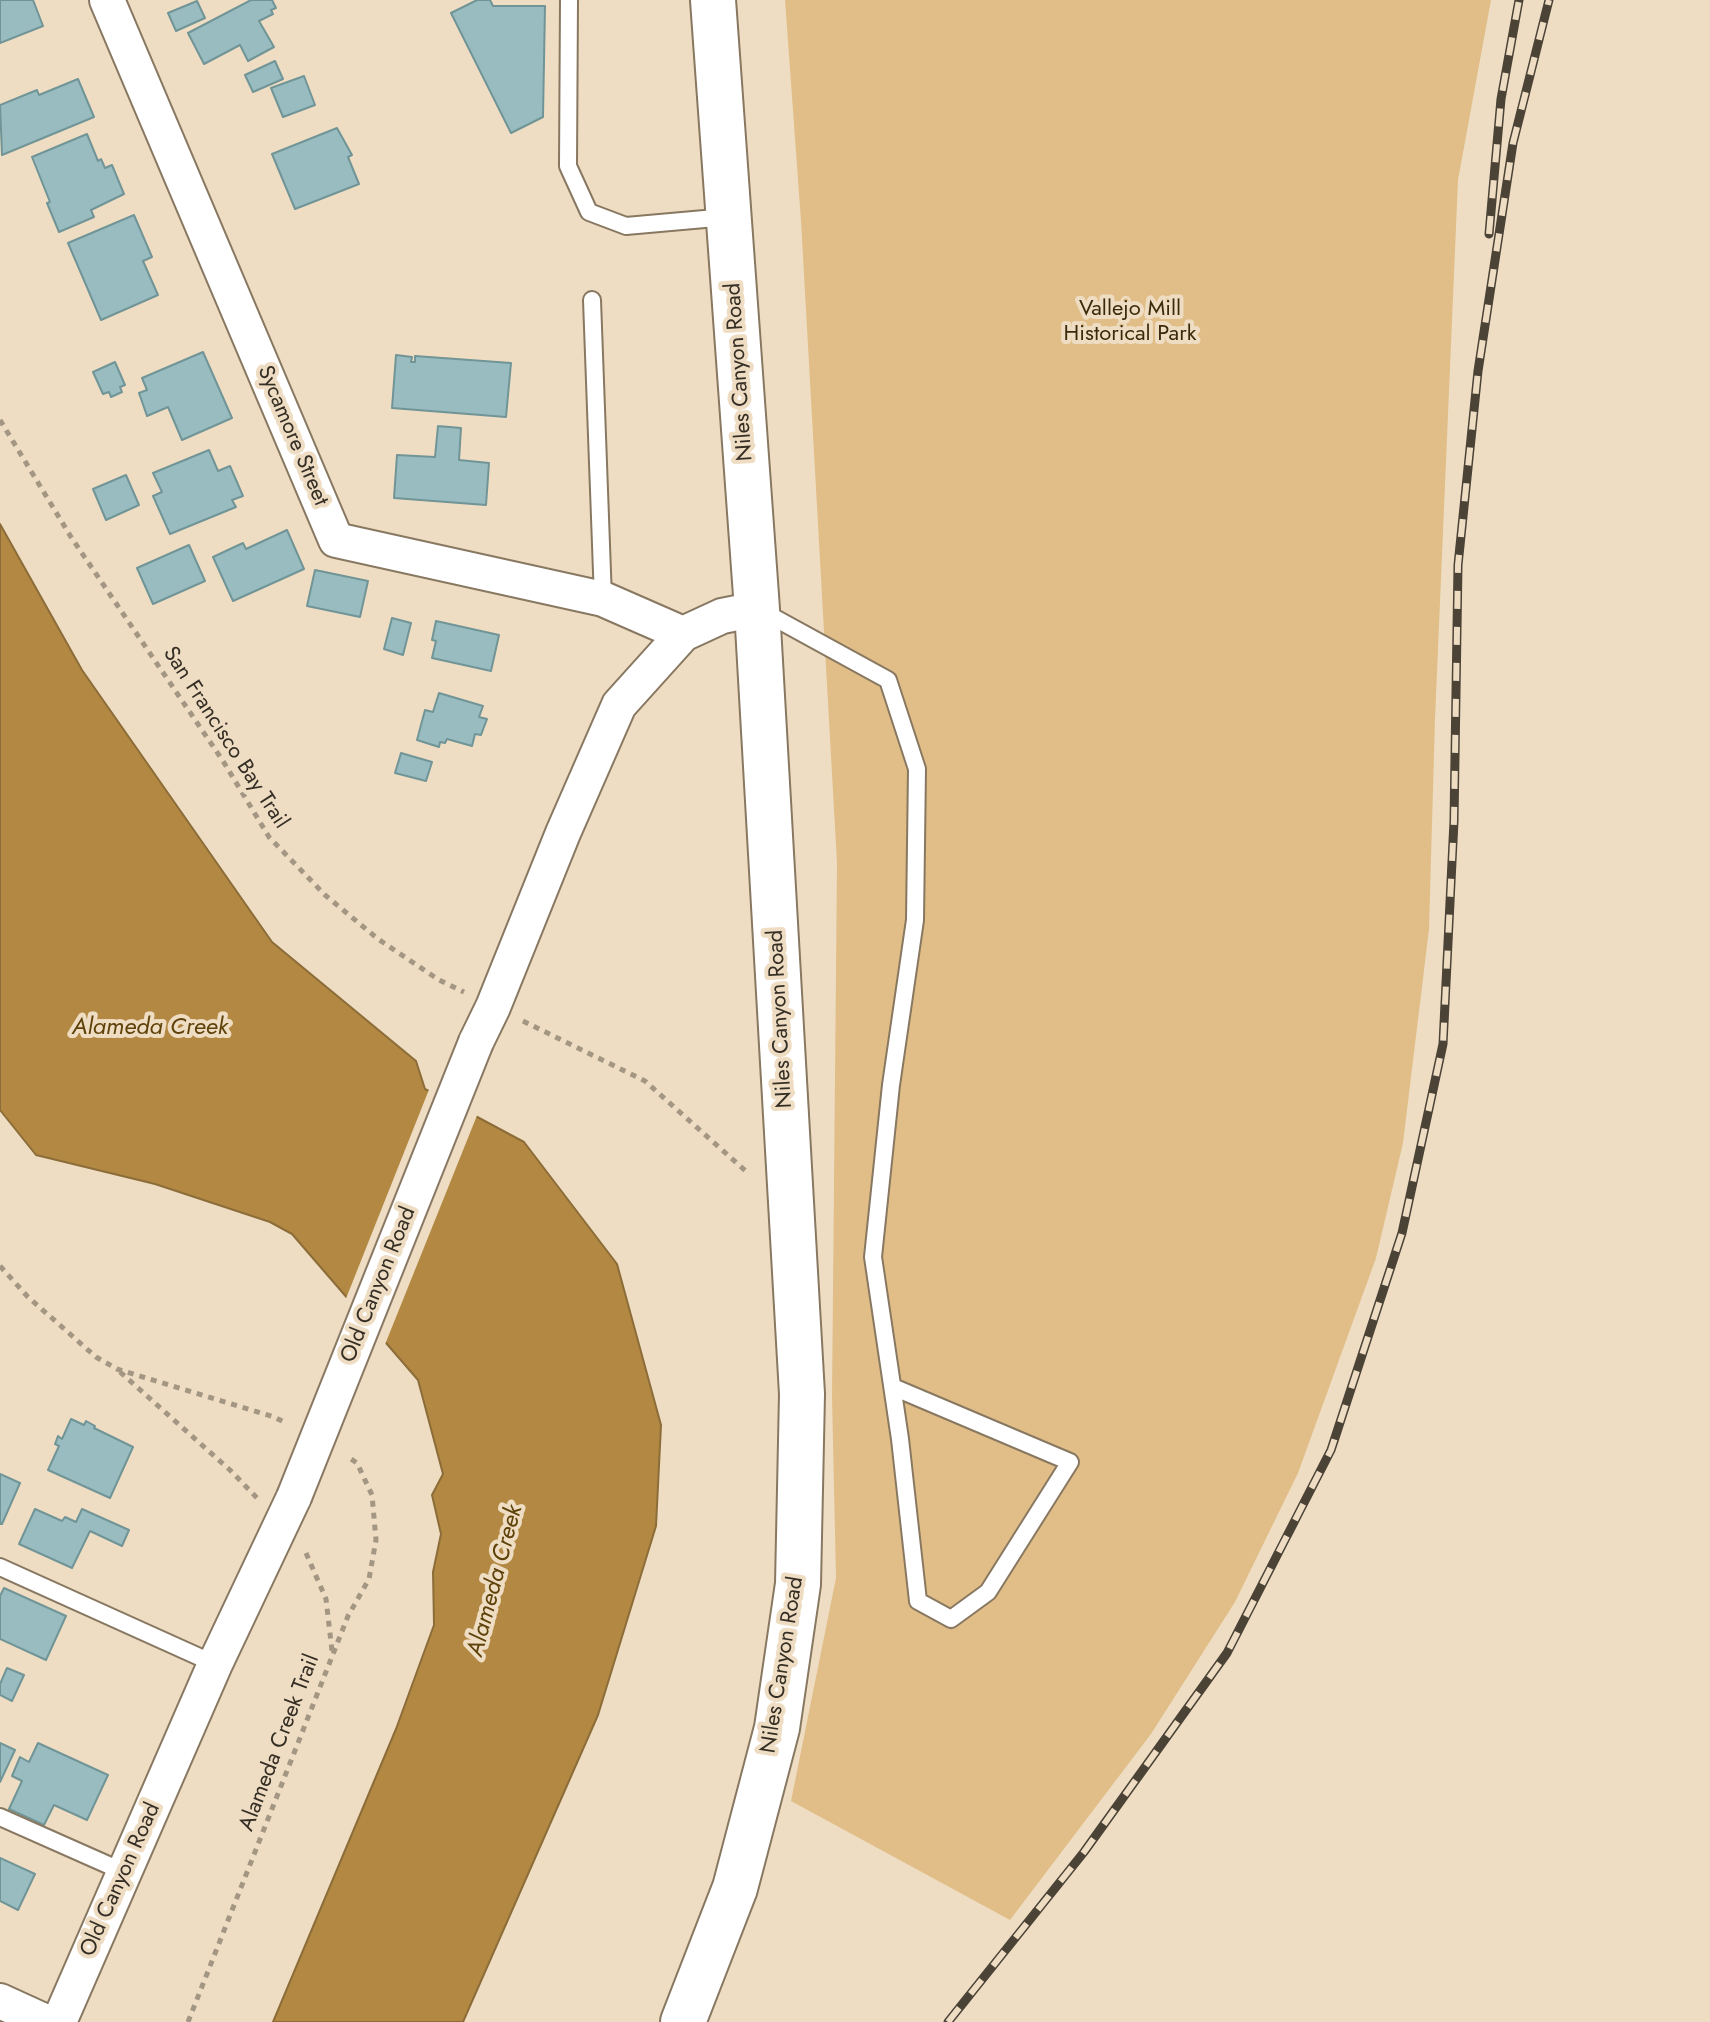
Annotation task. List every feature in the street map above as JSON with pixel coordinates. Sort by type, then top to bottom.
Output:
[{"type":"main road","name":"Niles Canyon Road","points":[[683,2022],[735,1888],[777,1728],[798,1584],[802,1394],[757,609],[713,0]]},
{"type":"street","name":"Sycamore Street","points":[[107,0],[336,540],[603,599],[683,634]]},
{"type":"street","name":"Old Canyon Road","points":[[59,2022],[215,1664],[288,1511],[476,1042],[619,705],[683,634],[722,616],[757,609]]},
{"type":"street","points":[[0,2001],[46,2022]]},
{"type":"lane","points":[[569,0],[568,166],[589,212],[626,226],[729,217]]},
{"type":"lane","points":[[592,300],[603,599]]},
{"type":"lane","points":[[757,609],[888,680],[917,769],[915,920],[891,1085],[873,1257],[893,1387],[918,1601],[951,1619],[988,1592],[1070,1462],[893,1387]]},
{"type":"lane","points":[[0,1567],[215,1664]]},
{"type":"lane","points":[[0,1817],[124,1872]]},
{"type":"path","name":"San Francisco Bay Trail","points":[[0,420],[71,537],[223,761],[269,837],[325,895],[378,939],[439,980],[645,1081],[792,1213]]},
{"type":"path","name":"Alameda Creek Trail","points":[[0,1266],[28,1297],[96,1357],[117,1369],[230,1470],[288,1511],[326,1599],[333,1654],[188,2022]]},
{"type":"green space","name":"Vallejo Mill Historical Park","points":[[785,0],[1491,0],[1458,180],[1429,929],[1403,1143],[1376,1258],[1298,1473],[1235,1602],[1151,1734],[1010,1920],[791,1801],[836,1578],[832,1396],[837,863],[801,221]]},
{"type":"water","name":"Alameda Creek","points":[[0,524],[82,670],[272,942],[416,1061],[425,1089],[524,1142],[617,1264],[661,1425],[656,1526],[598,1715],[463,2022],[273,2022],[396,1729],[434,1625],[433,1572],[441,1534],[432,1495],[443,1474],[418,1380],[292,1234],[270,1222],[155,1184],[36,1155],[0,1110]]},
{"type":"pier","points":[[430,1087],[478,1113],[384,1347],[345,1301]]},
{"type":"building","points":[[0,0],[33,0],[43,26],[0,43]]},
{"type":"building","points":[[251,0],[272,0],[276,8],[271,10],[273,14],[259,21],[274,47],[248,61],[240,45],[204,64],[188,33]]},
{"type":"building","points":[[477,0],[490,0],[493,6],[545,6],[543,117],[511,133],[451,13]]},
{"type":"building","points":[[197,1],[205,18],[176,31],[168,13]]},
{"type":"building","points":[[275,61],[283,79],[253,92],[245,75]]},
{"type":"building","points":[[304,76],[315,105],[283,117],[271,88]]},
{"type":"building","points":[[78,79],[94,117],[2,155],[0,105],[37,90],[39,95]]},
{"type":"building","points":[[337,128],[352,155],[348,157],[359,184],[295,209],[272,154]]},
{"type":"building","points":[[87,134],[98,161],[101,159],[105,168],[112,165],[124,194],[91,210],[94,217],[59,232],[32,157]]},
{"type":"building","points":[[134,215],[152,257],[143,261],[158,295],[101,320],[68,243]]},
{"type":"building","points":[[203,352],[232,418],[182,440],[168,407],[147,416],[139,393],[147,390],[142,378]]},
{"type":"building","points":[[396,355],[412,357],[411,362],[415,362],[415,356],[511,363],[506,417],[392,408]]},
{"type":"building","points":[[115,362],[125,385],[120,387],[122,392],[111,397],[109,392],[103,394],[93,372]]},
{"type":"building","points":[[438,426],[461,428],[459,460],[489,463],[486,505],[394,498],[397,455],[435,457]]},
{"type":"building","points":[[209,450],[218,471],[230,466],[243,496],[232,500],[236,507],[170,534],[153,496],[162,492],[153,473]]},
{"type":"building","points":[[126,475],[139,505],[106,520],[93,489]]},
{"type":"building","points":[[287,530],[304,569],[233,601],[213,557],[243,543],[246,549]]},
{"type":"building","points":[[189,545],[205,581],[153,604],[137,568]]},
{"type":"building","points":[[315,570],[368,581],[360,617],[307,606]]},
{"type":"building","points":[[392,618],[411,623],[403,655],[384,649]]},
{"type":"building","points":[[436,621],[499,635],[491,671],[432,658]]},
{"type":"building","points":[[439,693],[483,706],[479,717],[487,719],[481,735],[475,734],[472,746],[447,739],[445,743],[440,742],[439,747],[417,740],[425,710],[433,712]]},
{"type":"building","points":[[401,753],[432,762],[426,781],[395,773]]},
{"type":"building","points":[[71,1419],[84,1425],[86,1421],[133,1447],[110,1498],[48,1470],[59,1446],[55,1444],[58,1436],[62,1439]]},
{"type":"building","points":[[0,1474],[20,1483],[2,1524],[0,1524]]},
{"type":"building","points":[[35,1509],[62,1521],[65,1517],[76,1522],[82,1509],[129,1530],[122,1546],[90,1531],[72,1568],[19,1544]]},
{"type":"building","points":[[4,1588],[66,1616],[46,1660],[0,1639],[0,1596]]},
{"type":"building","points":[[7,1668],[24,1675],[12,1701],[0,1695],[0,1684]]},
{"type":"building","points":[[0,1743],[15,1750],[0,1782]]},
{"type":"building","points":[[38,1743],[108,1775],[87,1820],[54,1805],[44,1825],[9,1809],[22,1781],[12,1776],[20,1757],[29,1762]]},
{"type":"building","points":[[0,1858],[35,1874],[18,1910],[0,1901]]},
{"type":"railway","points":[[1489,234],[1501,99],[1519,0]]},
{"type":"railway","points":[[948,2022],[1084,1852],[1227,1653],[1331,1450],[1402,1233],[1443,1044],[1454,821],[1458,565],[1478,371],[1513,143],[1549,0]]}]
